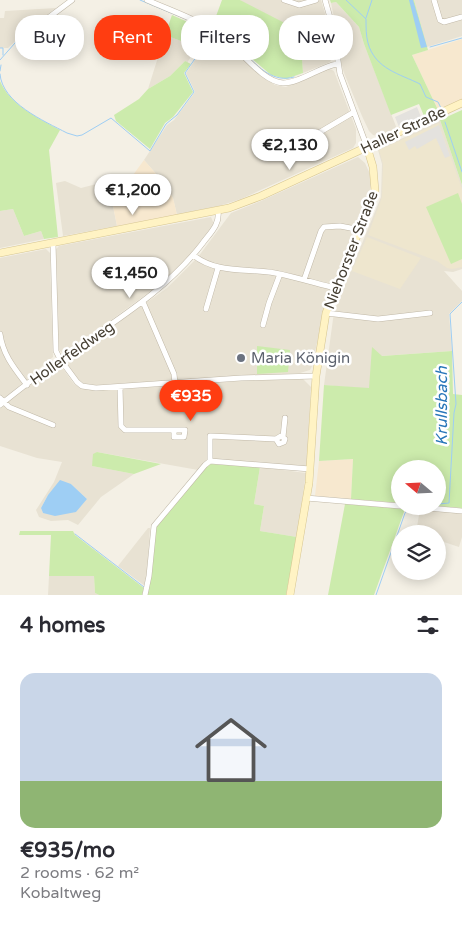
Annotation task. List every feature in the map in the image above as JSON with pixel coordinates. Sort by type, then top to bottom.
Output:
[{"type":"street","points":[[52,15],[72,0]]},
{"type":"street","points":[[147,0],[200,22],[228,41],[268,78],[276,82],[286,83],[338,64]]},
{"type":"street","points":[[284,0],[299,5],[316,0]]},
{"type":"street","name":"Niehorster Straße","points":[[290,595],[310,469],[316,376],[326,312],[361,230],[375,191],[373,167],[338,64],[333,28],[326,0]]},
{"type":"street","points":[[434,0],[440,20],[444,22],[462,17]]},
{"type":"street","name":"Haller Straße","points":[[0,253],[218,211],[252,200],[462,104]]},
{"type":"street","points":[[278,157],[354,112]]},
{"type":"street","name":"Hollerfeldweg","points":[[1,402],[143,302],[165,284],[194,255],[217,225],[218,211]]},
{"type":"street","points":[[304,280],[324,227],[340,226],[361,230]]},
{"type":"street","points":[[53,243],[56,351],[72,377],[82,386],[96,388],[120,387],[175,382],[316,376]]},
{"type":"street","points":[[194,255],[218,268],[280,274],[335,288]]},
{"type":"street","points":[[206,309],[218,268]]},
{"type":"street","points":[[263,325],[280,274]]},
{"type":"street","points":[[143,302],[174,374],[175,382]]},
{"type":"street","points":[[326,312],[378,319],[430,313]]},
{"type":"street","points":[[0,334],[6,357],[26,385]]},
{"type":"street","points":[[120,387],[122,426],[126,430],[174,430]]},
{"type":"street","points":[[1,402],[53,425]]},
{"type":"street","points":[[145,595],[150,576],[154,526],[210,461],[210,436],[276,439],[277,442],[282,444],[284,442],[285,418]]},
{"type":"street","points":[[210,461],[310,469]]},
{"type":"street","points":[[306,498],[391,505]]},
{"type":"street","points":[[446,510],[462,511]]},
{"type":"shaded area","points":[[240,0],[321,0],[325,15],[279,15],[279,36],[269,27],[269,15],[256,15]]},
{"type":"shaded area","points":[[414,0],[462,0],[462,36],[427,47]]},
{"type":"shaded area","points":[[336,2],[348,15],[334,15],[331,3]]},
{"type":"shaded area","points":[[56,8],[47,15],[15,15],[15,41],[8,48],[0,48],[0,18],[4,18],[5,11]]},
{"type":"shaded area","points":[[353,20],[359,27],[397,129],[378,136],[373,135],[369,131],[341,60],[353,60]]},
{"type":"shaded area","points":[[171,37],[181,41],[181,60],[189,60],[187,63],[185,61],[170,76],[148,89],[157,60],[171,60]]},
{"type":"shaded area","points":[[462,39],[462,99],[438,110],[412,55]]},
{"type":"shaded area","points":[[195,60],[245,60],[267,80],[275,85],[286,87],[328,68],[334,71],[356,129],[356,143],[353,148],[241,199],[177,215],[173,198],[164,183],[144,160],[167,125],[174,120],[195,92],[186,73]]},
{"type":"shaded area","points":[[302,60],[331,60],[330,62],[303,73]]},
{"type":"shaded area","points":[[417,107],[421,117],[399,127],[395,117]]},
{"type":"shaded area","points":[[440,120],[462,185],[462,269],[453,272],[444,271],[462,291],[462,301],[449,314],[452,351],[381,356],[369,389],[324,385],[334,312],[381,197],[382,164],[378,150]]},
{"type":"shaded area","points":[[439,123],[462,189],[462,267],[452,269],[437,261],[368,235],[382,197],[383,164],[379,150]]},
{"type":"shaded area","points":[[439,125],[450,156],[445,158],[436,138],[417,149],[415,146],[409,150],[405,142]]},
{"type":"shaded area","points":[[358,157],[365,163],[370,174],[369,198],[326,301],[310,370],[300,373],[96,385],[83,383],[78,380],[67,364],[68,358],[167,288],[198,257],[231,213]]},
{"type":"shaded area","points":[[144,160],[164,183],[173,198],[177,215],[117,226],[108,181],[133,175]]},
{"type":"shaded area","points":[[65,181],[81,188],[108,181],[117,226],[63,236],[56,183]]},
{"type":"shaded area","points":[[13,209],[24,236],[41,231],[44,239],[0,248],[0,211]]},
{"type":"shaded area","points":[[211,217],[214,224],[192,253],[163,282],[63,353],[59,350],[56,249],[59,246]]},
{"type":"shaded area","points":[[367,237],[421,258],[400,289],[352,271]]},
{"type":"shaded area","points":[[46,249],[50,253],[53,357],[0,402],[0,258]]},
{"type":"shaded area","points":[[56,365],[61,366],[74,384],[81,388],[96,391],[241,381],[303,379],[311,387],[307,467],[211,459],[198,470],[97,452],[92,466],[134,474],[101,497],[78,525],[68,520],[51,521],[39,517],[36,510],[54,482],[62,462],[37,458],[0,446],[0,408]],"holes":[[[71,484],[87,499],[43,513],[41,508],[48,495]]]},
{"type":"shaded area","points":[[353,459],[351,499],[315,496],[319,461]]},
{"type":"shaded area","points":[[260,467],[306,473],[297,537],[260,531],[264,506],[254,504]]},
{"type":"shaded area","points":[[446,511],[462,512],[462,537],[459,547],[446,543],[446,525],[417,525],[419,515],[446,515]]},
{"type":"shaded area","points":[[148,528],[150,528],[145,586],[118,566]]},
{"type":"shaded area","points":[[49,576],[94,576],[95,593],[99,595],[48,595]]},
{"type":"green space","points":[[222,0],[240,0],[279,20],[279,60],[302,60],[303,73],[286,79],[271,75],[253,60],[269,60],[269,15],[216,15]]},
{"type":"green space","points":[[330,0],[414,0],[428,50],[412,55],[438,110],[424,116],[419,104],[391,115],[359,27],[353,20],[353,15],[348,15],[336,2],[331,3]]},
{"type":"green space","points":[[172,15],[181,19],[181,41],[171,37]]},
{"type":"green space","points":[[185,61],[191,64],[184,73],[193,92],[173,117],[165,123],[150,149],[116,121],[114,115],[139,99],[148,89],[170,76]]},
{"type":"green space","points":[[0,81],[10,97],[18,104],[34,116],[60,130],[49,150],[58,237],[44,239],[41,231],[24,236],[13,209],[0,211]]},
{"type":"green space","points":[[462,110],[462,185],[440,120]]},
{"type":"green space","points":[[458,193],[462,204],[462,259],[451,264],[426,207]]},
{"type":"green space","points":[[257,346],[290,350],[288,372],[257,374]]},
{"type":"green space","points":[[372,347],[382,356],[452,351],[453,394],[462,395],[462,508],[446,507],[446,460],[391,460],[391,502],[351,499],[353,459],[319,461],[324,385],[369,388]]},
{"type":"green space","points":[[97,452],[161,464],[134,474],[92,466],[93,454]]},
{"type":"green space","points":[[211,464],[260,467],[254,504],[264,506],[260,531],[297,537],[286,595],[147,595],[151,577],[156,527],[206,467]]},
{"type":"green space","points":[[345,504],[391,508],[391,515],[403,515],[399,525],[391,525],[391,548],[374,595],[328,595]]},
{"type":"green space","points":[[20,531],[73,531],[75,535],[144,588],[142,595],[99,595],[95,593],[94,576],[49,576],[51,535],[19,535]]},
{"type":"water","points":[[409,0],[413,0],[427,47],[421,48]]},
{"type":"water","points":[[60,480],[71,484],[87,499],[76,512],[55,516],[43,513],[41,508],[48,495]]},
{"type":"waterway","points":[[140,0],[181,17]]},
{"type":"waterway","name":"Krullsbach","points":[[346,0],[366,19],[368,43],[376,59],[389,70],[420,84],[426,97],[438,102],[441,108]]},
{"type":"waterway","points":[[366,18],[372,0]]},
{"type":"waterway","points":[[430,47],[462,38]]},
{"type":"waterway","points":[[0,60],[15,43]]},
{"type":"waterway","points":[[0,48],[3,48],[3,55]]},
{"type":"waterway","points":[[0,74],[8,94],[16,102],[36,117],[67,133],[77,136],[82,135],[111,118],[150,151],[166,124],[177,115],[194,92],[185,73],[194,60]]},
{"type":"waterway","points":[[252,60],[273,76],[280,78],[294,77]]},
{"type":"waterway","points":[[0,71],[1,65]]},
{"type":"waterway","name":"Krullsbach","points":[[445,122],[462,172]]},
{"type":"waterway","name":"Krullsbach","points":[[446,503],[449,503],[456,404],[450,314],[462,302]]},
{"type":"waterway","name":"Krullsbach","points":[[376,595],[404,515]]},
{"type":"waterway","points":[[75,534],[144,587]]},
{"type":"place","name":"Maria Königin","points":[[241,358]]}]
